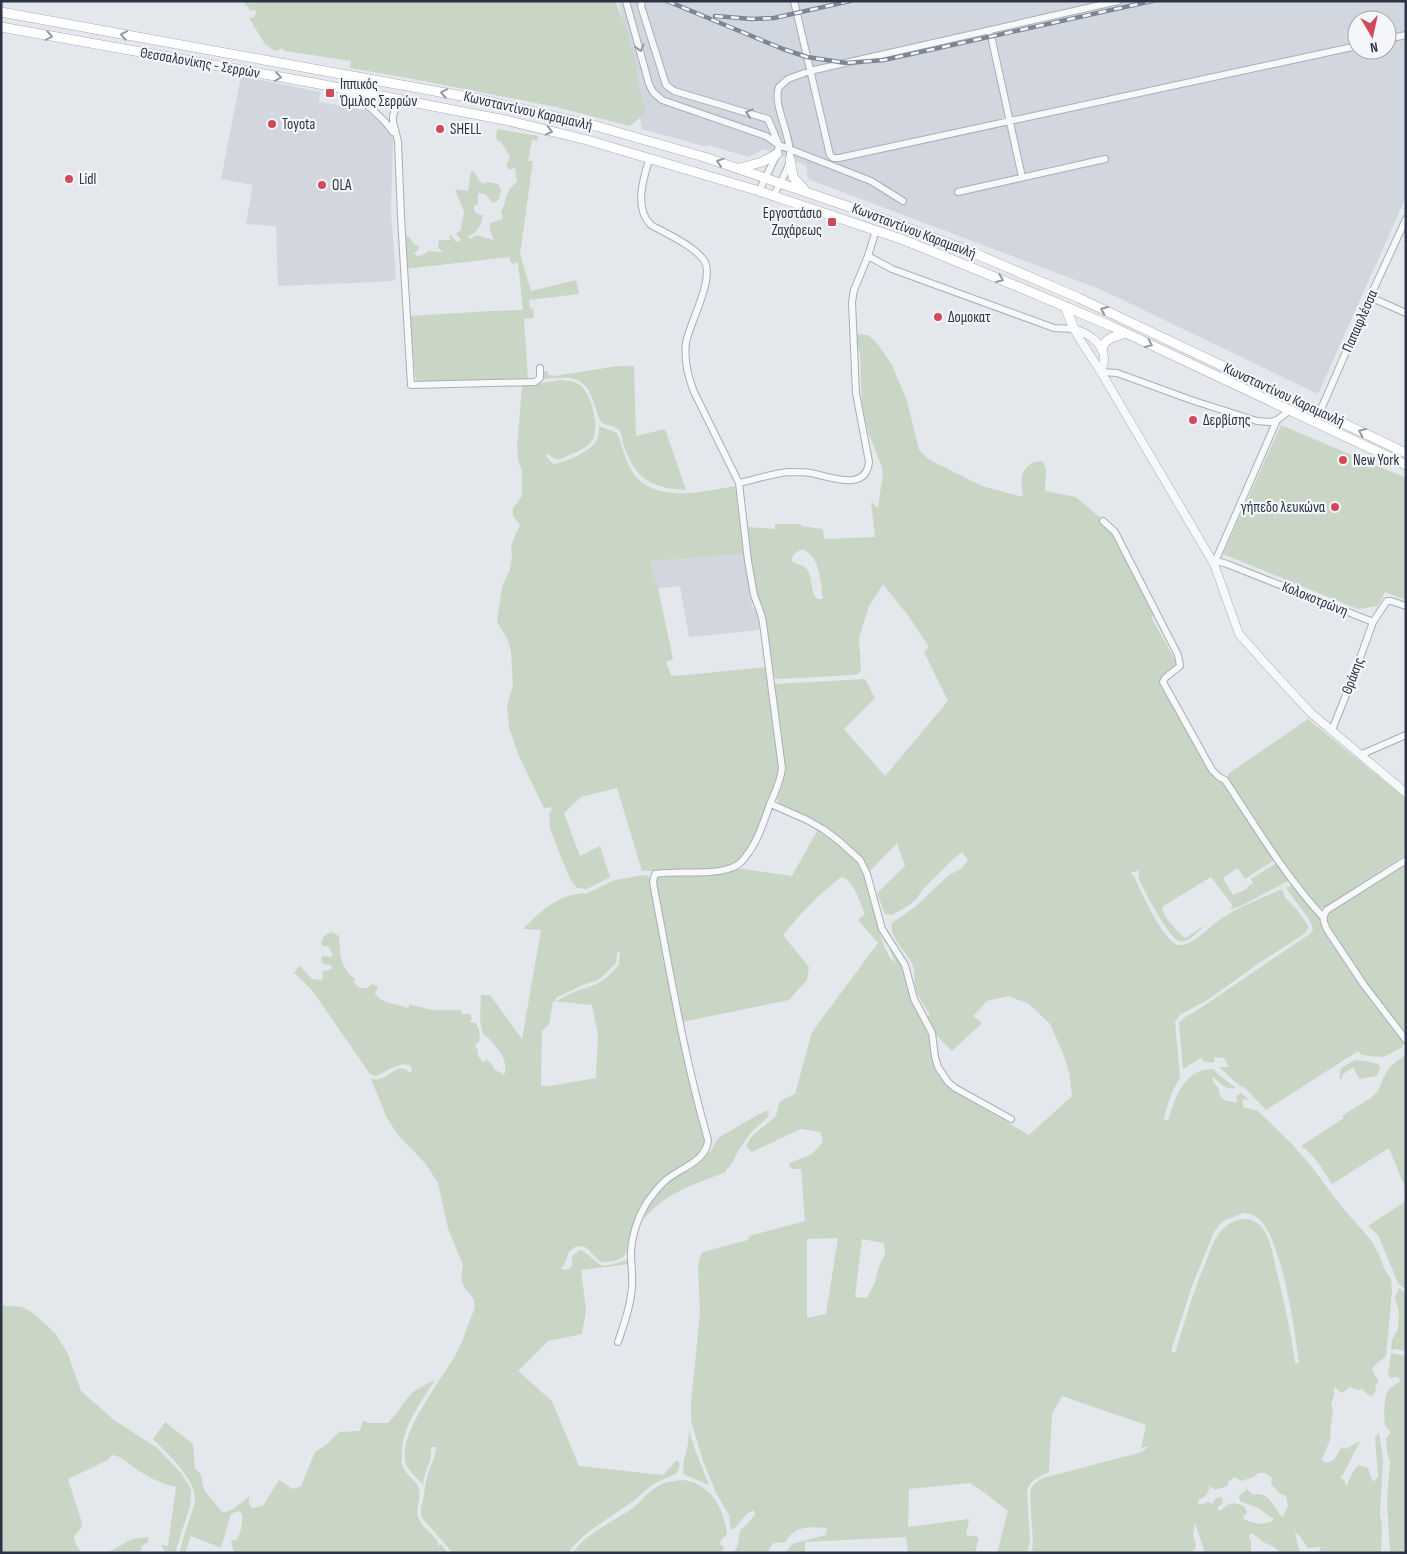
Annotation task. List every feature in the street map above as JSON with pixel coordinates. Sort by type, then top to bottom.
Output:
[{"type":"main road","name":"Θεσσαλονίκης - Σερρών","points":[[1,12],[396,84]]},
{"type":"main road","name":"Θεσσαλονίκης - Σερρών","points":[[1,26],[398,100]]},
{"type":"main road","name":"Κωνσταντίνου Καραμανλή","points":[[396,84],[509,106],[596,126],[738,168],[932,236],[1044,283],[1406,453]]},
{"type":"main road","name":"Κωνσταντίνου Καραμανλή","points":[[398,100],[534,127],[587,140],[876,230],[1065,306],[1406,464]]},
{"type":"main road","points":[[738,168],[757,164],[777,154]]},
{"type":"main road","points":[[790,159],[793,177],[808,192]]},
{"type":"main road","points":[[1065,306],[1074,329]]},
{"type":"main road","points":[[1102,350],[1103,344],[1108,340],[1125,333]]},
{"type":"street","points":[[626,1],[649,84],[656,96],[668,103],[766,136],[779,145],[871,181],[902,201]]},
{"type":"street","points":[[794,1],[830,155],[833,158],[1347,48]]},
{"type":"street","points":[[773,197],[790,159],[790,148],[778,99],[778,90],[788,78],[810,71],[1118,1]]},
{"type":"street","points":[[641,3],[666,85],[674,90],[768,119],[779,145],[777,154],[759,192]]},
{"type":"street","points":[[990,31],[1022,177]]},
{"type":"street","points":[[334,87],[346,91],[361,101],[389,126],[397,137]]},
{"type":"street","points":[[398,100],[393,120],[397,137],[411,385],[535,382],[540,378],[540,368]]},
{"type":"street","points":[[958,192],[1105,159]]},
{"type":"street","points":[[618,1342],[632,1288],[631,1243],[642,1210],[664,1181],[703,1155],[708,1146],[689,1066],[654,888],[654,876],[655,874],[670,872],[714,871],[735,866],[747,855],[757,838],[780,780],[782,768],[763,622],[754,596],[748,561],[740,483],[694,392],[690,383],[686,362],[686,344],[689,330],[705,285],[707,267],[697,252],[651,225],[646,219],[643,211],[642,197],[649,160]]},
{"type":"street","name":"Παπαφλέσσα","points":[[1315,423],[1406,219]]},
{"type":"street","points":[[740,483],[787,472],[808,473],[850,480],[858,478],[866,472],[869,462],[856,393],[852,311],[854,290],[876,230]]},
{"type":"street","points":[[868,256],[892,269],[1054,328],[1074,329],[1089,336],[1102,350],[1104,360],[1102,372]]},
{"type":"street","points":[[1370,297],[1406,313]]},
{"type":"street","points":[[1074,329],[1102,372],[1214,564],[1239,634],[1300,701],[1406,793]]},
{"type":"street","points":[[1102,372],[1116,373],[1257,421],[1270,422],[1277,420],[1289,410]]},
{"type":"street","points":[[1214,564],[1277,420]]},
{"type":"street","points":[[1102,521],[1115,532],[1178,655],[1180,666],[1165,678],[1163,682],[1184,721],[1212,770],[1219,778],[1225,780],[1294,882],[1310,903],[1324,917]]},
{"type":"street","name":"Κολοκοτρώνη","points":[[1214,564],[1220,562],[1226,564],[1373,622]]},
{"type":"street","points":[[1373,622],[1387,601],[1406,606]]},
{"type":"street","name":"Θράκης","points":[[1332,730],[1373,622]]},
{"type":"street","points":[[1360,755],[1406,735]]},
{"type":"street","points":[[770,804],[823,829],[860,860],[867,874],[882,929],[905,965],[914,999],[932,1033],[935,1057],[941,1073],[955,1088],[1011,1119]]},
{"type":"street","points":[[1406,860],[1327,910],[1324,917],[1324,923],[1328,931],[1364,985],[1406,1040]]},
{"type":"shaded area","points":[[619,1],[1406,1],[1406,197],[1318,394],[1102,290],[808,179],[806,165],[763,149],[749,157],[708,145],[707,147],[642,129]]},
{"type":"shaded area","points":[[241,76],[320,92],[319,102],[365,110],[392,134],[391,211],[396,279],[392,281],[278,286],[276,226],[246,224],[253,185],[221,179]]},
{"type":"shaded area","points":[[745,554],[752,607],[757,611],[760,630],[689,637],[680,586],[658,588],[650,561]]},
{"type":"green space","points":[[244,1],[615,1],[635,56],[637,81],[646,113],[630,126],[556,107],[350,68],[351,61],[285,51],[281,48],[275,51],[265,44],[249,18],[254,17],[257,11],[249,10]]},
{"type":"green space","points":[[497,129],[538,136],[537,141],[532,140],[528,161],[533,161],[520,254],[531,291],[576,280],[579,294],[529,300],[530,309],[533,308],[534,318],[524,319],[528,380],[417,382],[410,316],[523,310],[518,262],[512,264],[509,257],[405,269],[404,236],[408,236],[415,245],[419,246],[418,250],[414,253],[417,256],[423,255],[428,251],[443,252],[438,248],[439,240],[451,240],[449,237],[451,235],[455,241],[459,242],[461,239],[456,234],[461,230],[464,212],[455,189],[468,191],[471,171],[474,172],[482,184],[487,182],[498,184],[501,190],[500,196],[493,203],[485,194],[478,193],[478,204],[474,206],[474,210],[477,214],[483,215],[482,219],[476,231],[467,237],[471,239],[476,235],[494,240],[490,231],[490,223],[503,219],[501,212],[507,196],[510,189],[517,182],[515,167],[510,170],[506,166],[510,157],[496,137]]},
{"type":"green space","points":[[855,334],[868,335],[876,342],[892,365],[907,401],[919,450],[928,459],[982,486],[1023,497],[1021,481],[1023,473],[1033,462],[1043,462],[1046,469],[1045,491],[1076,497],[1112,528],[1156,614],[1151,617],[1178,665],[1159,681],[1161,687],[1204,758],[1223,782],[1276,859],[1245,879],[1238,868],[1223,878],[1233,895],[1248,888],[1253,883],[1251,879],[1279,863],[1290,880],[1241,906],[1228,910],[1233,906],[1211,877],[1162,908],[1168,921],[1185,938],[1205,925],[1186,941],[1179,941],[1170,932],[1158,914],[1139,880],[1139,870],[1130,873],[1134,876],[1166,935],[1179,945],[1193,941],[1230,913],[1282,889],[1285,897],[1308,926],[1304,934],[1209,999],[1180,1015],[1175,1022],[1180,1078],[1168,1103],[1164,1119],[1168,1121],[1178,1094],[1188,1079],[1203,1070],[1213,1069],[1236,1088],[1226,1087],[1213,1077],[1220,1096],[1224,1100],[1237,1103],[1236,1096],[1241,1093],[1249,1100],[1243,1099],[1243,1107],[1258,1111],[1291,1143],[1371,1240],[1391,1279],[1392,1291],[1386,1356],[1372,1370],[1378,1379],[1378,1383],[1375,1386],[1376,1391],[1372,1396],[1362,1389],[1358,1390],[1350,1387],[1342,1393],[1334,1387],[1334,1396],[1331,1403],[1333,1409],[1331,1438],[1322,1459],[1326,1463],[1334,1460],[1342,1447],[1346,1449],[1360,1441],[1343,1475],[1340,1477],[1345,1481],[1345,1486],[1359,1465],[1368,1468],[1373,1482],[1378,1477],[1375,1438],[1379,1432],[1383,1460],[1380,1514],[1382,1526],[1381,1553],[1318,1553],[1321,1547],[1308,1548],[1299,1535],[1295,1533],[1299,1550],[1302,1553],[1280,1553],[1276,1548],[1264,1543],[1251,1533],[1249,1537],[1251,1553],[1205,1553],[1195,1523],[1193,1534],[1196,1545],[1195,1550],[1189,1553],[1031,1553],[1033,1543],[1030,1496],[1031,1488],[1035,1483],[1043,1478],[1142,1452],[1149,1446],[1141,1448],[1146,1425],[1062,1396],[1052,1414],[1049,1472],[1032,1481],[1027,1491],[1030,1542],[1027,1553],[997,1553],[1008,1511],[970,1483],[909,1489],[908,1527],[969,1519],[966,1535],[979,1537],[975,1553],[908,1553],[906,1537],[805,1542],[805,1553],[785,1553],[792,1544],[826,1535],[827,1528],[815,1527],[803,1528],[793,1532],[786,1542],[774,1543],[768,1553],[734,1553],[740,1531],[755,1515],[754,1510],[731,1530],[730,1517],[716,1493],[703,1461],[691,1421],[691,1402],[700,1314],[698,1269],[700,1256],[703,1252],[748,1240],[749,1236],[805,1221],[801,1169],[793,1169],[789,1166],[790,1163],[812,1154],[823,1142],[820,1132],[801,1129],[752,1152],[746,1146],[751,1137],[776,1116],[779,1103],[795,1094],[812,1032],[878,943],[858,920],[865,914],[853,886],[845,878],[841,877],[810,904],[783,935],[809,967],[807,980],[789,1000],[682,1022],[679,998],[655,886],[657,878],[660,875],[736,868],[792,876],[818,829],[850,853],[860,865],[867,880],[884,946],[895,963],[887,941],[900,958],[928,1029],[935,1069],[954,1091],[1029,1135],[1072,1096],[1069,1072],[1050,1024],[1029,1004],[1008,996],[987,1001],[973,1016],[982,1023],[952,1051],[937,1036],[935,1037],[926,1018],[930,1014],[916,991],[913,967],[895,939],[892,923],[915,907],[949,875],[961,869],[968,860],[962,852],[908,906],[892,915],[885,914],[877,893],[905,866],[897,843],[868,873],[850,847],[839,837],[815,821],[781,806],[777,799],[781,786],[773,686],[775,684],[865,679],[875,698],[844,729],[885,776],[948,701],[924,652],[929,647],[910,618],[883,584],[869,606],[859,638],[861,670],[858,674],[773,678],[765,615],[755,586],[747,527],[775,529],[775,524],[801,524],[801,526],[823,529],[824,539],[875,537],[871,502],[878,508],[883,473],[868,432],[862,404],[860,353]],"holes":[[[803,549],[813,558],[819,571],[823,599],[817,599],[806,568],[791,561],[797,552]],[[1243,1213],[1256,1217],[1268,1231],[1275,1247],[1286,1287],[1299,1363],[1295,1363],[1287,1316],[1270,1243],[1263,1229],[1258,1224],[1247,1219],[1236,1220],[1225,1227],[1216,1237],[1198,1282],[1175,1353],[1171,1351],[1192,1286],[1214,1232],[1223,1221]],[[838,1238],[826,1314],[807,1318],[807,1239]],[[862,1239],[884,1243],[885,1254],[867,1298],[855,1297]],[[1259,1473],[1265,1473],[1272,1478],[1271,1484],[1279,1493],[1286,1496],[1288,1506],[1283,1517],[1268,1498],[1264,1495],[1253,1495],[1247,1489],[1239,1496],[1240,1501],[1260,1509],[1274,1518],[1271,1522],[1259,1524],[1245,1520],[1243,1517],[1247,1513],[1245,1507],[1238,1504],[1229,1504],[1220,1511],[1217,1508],[1223,1503],[1222,1497],[1216,1498],[1212,1504],[1209,1502],[1199,1505],[1198,1500],[1206,1495],[1210,1486],[1215,1490],[1227,1486],[1234,1477],[1242,1481]]]},
{"type":"green space","points":[[618,366],[634,366],[636,436],[665,429],[686,490],[662,487],[645,479],[638,473],[628,455],[620,432],[618,429],[601,422],[589,391],[584,385],[578,381],[565,378],[541,379],[542,372],[547,371],[549,375],[554,376]]},
{"type":"green space","points":[[561,380],[576,383],[584,390],[594,412],[595,429],[591,442],[581,450],[561,459],[554,458],[548,454],[545,455],[553,464],[571,458],[596,443],[599,426],[617,433],[630,468],[637,478],[647,486],[659,491],[685,493],[737,486],[745,554],[650,561],[658,588],[673,659],[666,662],[671,675],[766,667],[779,770],[772,794],[750,846],[743,857],[731,866],[716,869],[642,871],[617,788],[581,797],[564,813],[580,856],[600,846],[610,877],[587,889],[577,888],[570,879],[550,829],[549,814],[553,807],[544,808],[518,754],[509,727],[507,707],[513,685],[511,652],[508,640],[497,622],[502,587],[510,569],[511,546],[520,525],[513,516],[513,508],[522,496],[522,471],[517,448],[522,386]]},
{"type":"green space","points":[[1281,425],[1406,478],[1406,600],[1385,592],[1378,606],[1358,609],[1223,554]]},
{"type":"green space","points":[[1308,719],[1406,799],[1406,854],[1324,908],[1319,908],[1293,878],[1228,781],[1228,774]]},
{"type":"green space","points":[[1406,859],[1406,1038],[1327,925],[1326,916]]},
{"type":"green space","points":[[644,875],[648,876],[651,880],[678,1030],[705,1141],[705,1148],[692,1160],[663,1180],[633,1230],[626,1254],[623,1257],[618,1260],[599,1261],[587,1248],[582,1246],[575,1247],[569,1252],[562,1269],[568,1269],[572,1266],[572,1256],[580,1250],[602,1266],[628,1260],[630,1264],[581,1270],[586,1310],[582,1334],[548,1341],[518,1371],[552,1401],[579,1466],[663,1475],[677,1460],[680,1464],[678,1472],[654,1484],[632,1502],[596,1526],[574,1545],[568,1553],[453,1553],[421,1515],[426,1482],[435,1456],[436,1447],[431,1447],[423,1485],[407,1467],[405,1452],[414,1423],[456,1354],[475,1308],[474,1299],[466,1290],[461,1279],[463,1265],[448,1228],[438,1183],[425,1163],[398,1135],[387,1118],[371,1079],[380,1079],[402,1068],[410,1073],[412,1071],[410,1065],[405,1064],[396,1066],[376,1076],[370,1074],[312,990],[293,972],[300,966],[312,979],[321,980],[323,978],[322,972],[331,969],[332,966],[322,963],[321,958],[323,956],[332,957],[332,954],[327,946],[321,944],[324,936],[331,932],[339,936],[344,965],[346,970],[355,979],[354,982],[358,987],[367,988],[372,984],[378,986],[375,994],[378,997],[385,1002],[406,1008],[409,1007],[409,1004],[432,1010],[460,1010],[463,1014],[470,1014],[472,1018],[470,1022],[476,1023],[479,1030],[480,1040],[475,1045],[479,1057],[484,1063],[485,1060],[490,1062],[494,1069],[504,1075],[505,1063],[503,1057],[482,1032],[480,1019],[481,995],[490,995],[522,1039],[541,930],[523,929],[543,910],[557,901],[573,895],[585,894],[615,880]],"holes":[[[620,952],[619,965],[606,978],[597,984],[556,1001],[556,998],[602,977],[616,963],[617,953]],[[553,1001],[592,1005],[598,1035],[596,1078],[541,1086],[542,1031],[549,1024]]]},
{"type":"green space","points":[[1294,886],[1320,917],[1404,1041],[1402,1049],[1383,1057],[1362,1055],[1358,1051],[1266,1110],[1245,1088],[1240,1086],[1219,1067],[1229,1067],[1224,1058],[1215,1057],[1214,1063],[1205,1062],[1201,1058],[1183,1069],[1179,1023],[1185,1017],[1311,933],[1313,929],[1309,919],[1287,890],[1287,887]]},
{"type":"green space","points":[[1406,1055],[1406,1190],[1389,1148],[1332,1184],[1315,1158],[1301,1146],[1344,1118],[1342,1116],[1375,1094],[1386,1073]]},
{"type":"green space","points":[[1355,1060],[1378,1064],[1380,1068],[1377,1076],[1360,1080],[1353,1067],[1342,1075],[1343,1078],[1339,1079],[1341,1068]]},
{"type":"green space","points":[[769,1110],[768,1117],[753,1130],[726,1172],[672,1195],[653,1209],[644,1219],[648,1204],[663,1184],[702,1159],[711,1151],[718,1138]]},
{"type":"green space","points":[[1406,1201],[1406,1290],[1398,1283],[1378,1235],[1368,1226]]},
{"type":"green space","points":[[1399,1288],[1406,1297],[1406,1352],[1396,1349],[1391,1350],[1392,1340],[1398,1329],[1399,1312],[1395,1298]]},
{"type":"green space","points":[[1,1305],[22,1307],[33,1313],[55,1333],[68,1354],[81,1391],[114,1420],[157,1448],[181,1473],[191,1489],[190,1506],[175,1553],[166,1553],[161,1545],[168,1546],[176,1487],[150,1477],[122,1458],[112,1455],[108,1460],[68,1479],[82,1523],[81,1528],[74,1536],[81,1553],[1,1553]]},
{"type":"green space","points":[[1391,1353],[1406,1356],[1406,1553],[1390,1553],[1387,1502],[1390,1461],[1387,1453],[1386,1438],[1391,1433],[1385,1424],[1384,1409],[1388,1391],[1400,1381],[1397,1377],[1390,1378],[1388,1374]]},
{"type":"green space","points":[[435,1380],[409,1423],[403,1442],[402,1461],[403,1468],[419,1489],[420,1496],[417,1512],[419,1519],[435,1538],[439,1546],[441,1544],[448,1553],[234,1553],[231,1540],[236,1540],[242,1524],[242,1514],[238,1511],[231,1514],[221,1548],[191,1536],[185,1553],[180,1553],[195,1501],[195,1493],[180,1467],[153,1439],[165,1422],[193,1444],[195,1468],[201,1475],[204,1490],[223,1513],[233,1509],[249,1497],[249,1504],[252,1508],[263,1506],[279,1480],[293,1489],[301,1486],[315,1452],[327,1444],[339,1432],[360,1431],[363,1420],[369,1423],[388,1423],[411,1394]]},
{"type":"green space","points":[[689,1430],[694,1447],[709,1485],[683,1474]]},
{"type":"green space","points":[[683,1480],[701,1486],[719,1507],[723,1515],[727,1534],[720,1544],[724,1547],[723,1551],[717,1553],[573,1553],[584,1540],[633,1508],[656,1487],[668,1482]]},
{"type":"green space","points":[[148,1537],[148,1542],[142,1546],[140,1553],[107,1553],[132,1539]]},
{"type":"railway","points":[[667,1],[783,49],[807,57],[846,63],[884,60],[1152,1]]},
{"type":"railway","points":[[715,16],[752,19],[774,18],[850,1]]},
{"type":"place","name":"Ιππικός Όμιλος Σερρών","points":[[330,93]]},
{"type":"place","name":"Toyota","points":[[272,124]]},
{"type":"place","name":"SHELL","points":[[440,129]]},
{"type":"place","name":"Lidl","points":[[69,179]]},
{"type":"place","name":"OLA","points":[[322,185]]},
{"type":"place","name":"Εργοστάσιο Ζαχάρεως","points":[[832,222]]},
{"type":"place","name":"Δομοκατ","points":[[938,317]]},
{"type":"place","name":"Δερβίσης","points":[[1193,420]]},
{"type":"place","name":"New York","points":[[1343,460]]},
{"type":"place","name":"γήπεδο λευκώνα","points":[[1335,507]]}]
